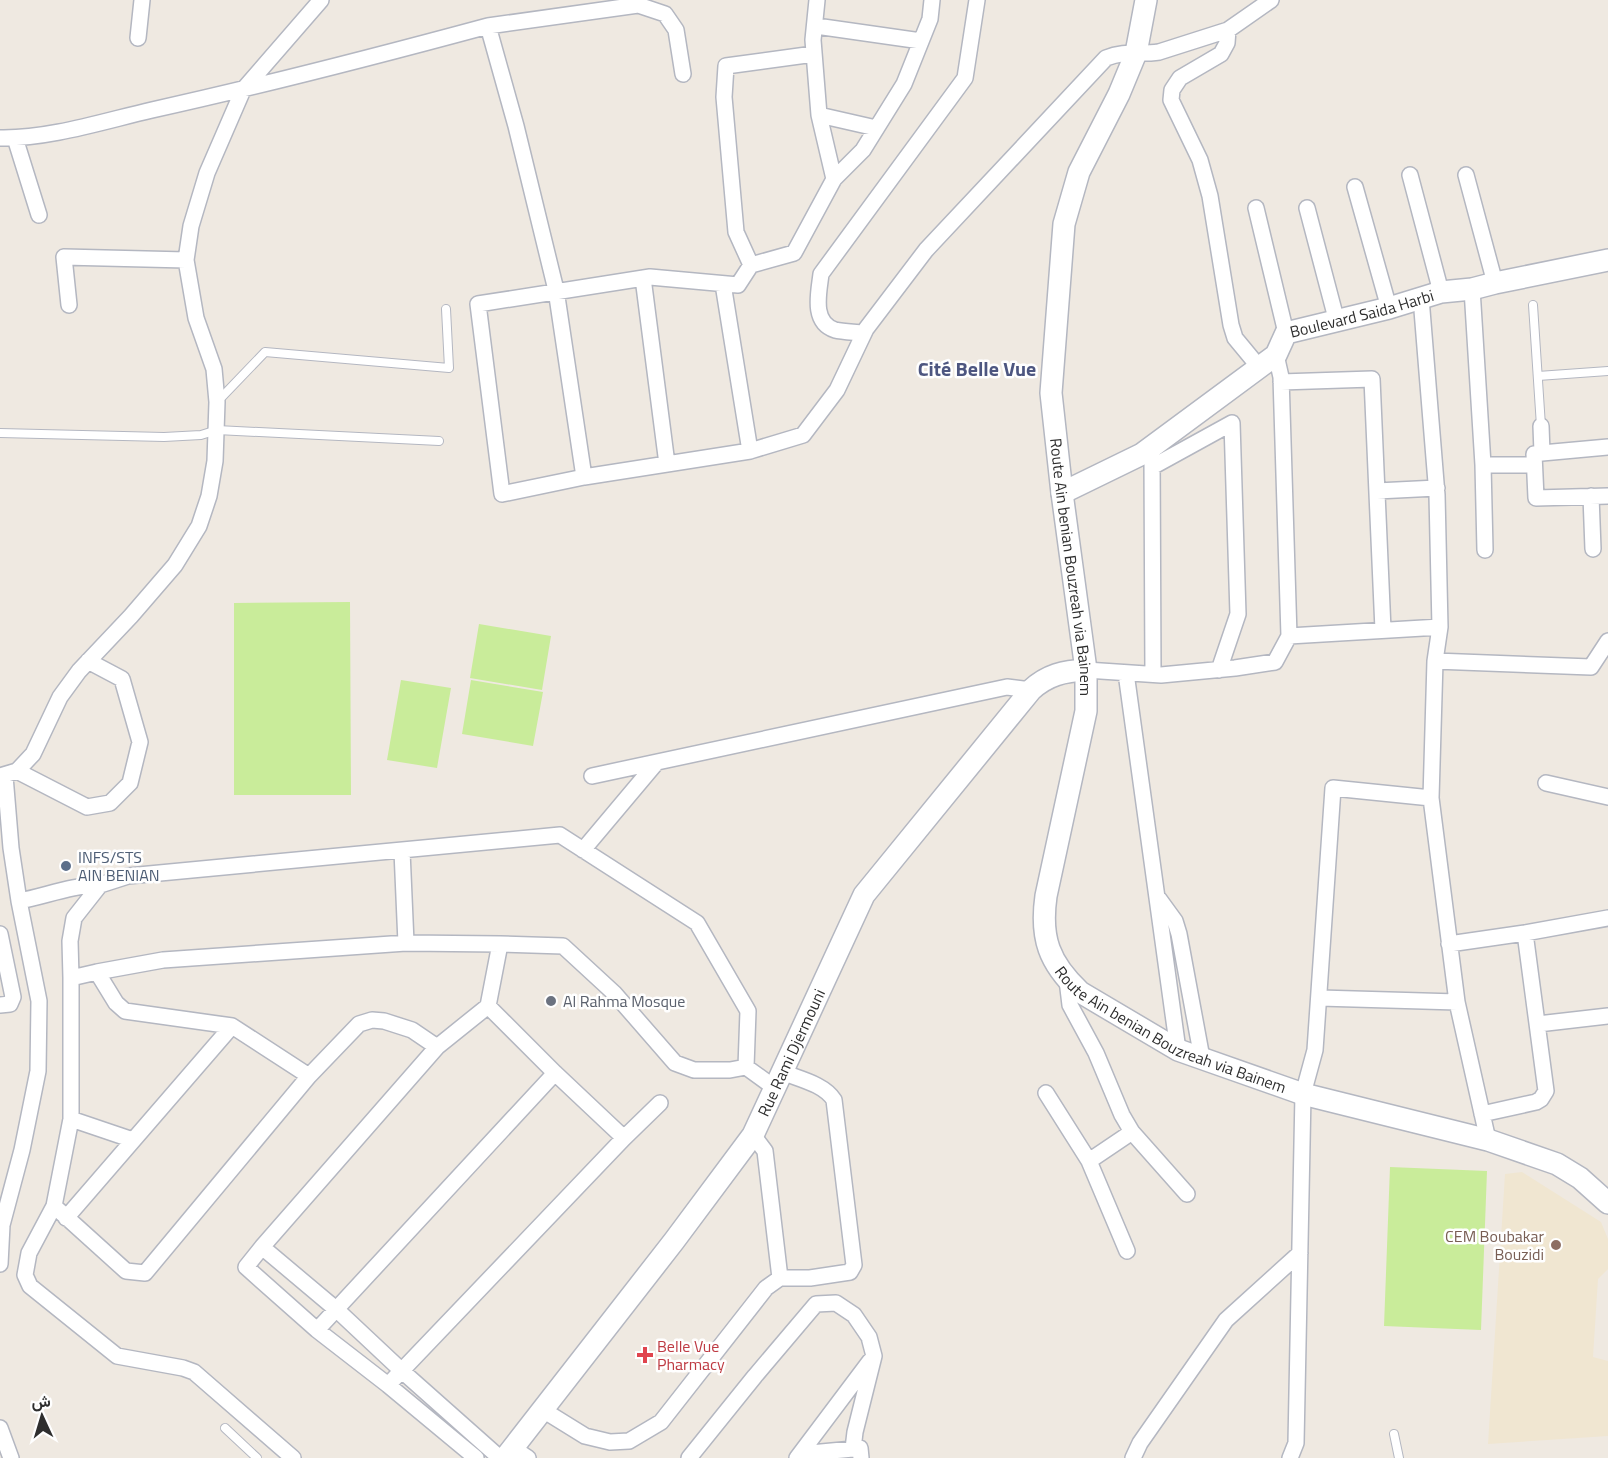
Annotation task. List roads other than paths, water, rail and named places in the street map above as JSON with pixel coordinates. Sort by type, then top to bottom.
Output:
[{"type":"main road","name":"Route Ain benian Bouzreah via Bainem","points":[[1146,0],[1136,53],[1119,94],[1079,172],[1064,224],[1051,393],[1086,670],[1086,711],[1043,914],[1044,933],[1049,951],[1057,967],[1080,992],[1178,1050],[1303,1094],[1488,1140],[1557,1164],[1580,1178],[1606,1200]]},
{"type":"main road","name":"Boulevard Saida Harbi","points":[[1062,493],[1142,454],[1152,457],[1268,361],[1286,333],[1337,322],[1431,295],[1473,290],[1495,283],[1608,260]]},
{"type":"main road","name":"Rue Rami Djermouni","points":[[511,1456],[543,1410],[753,1136],[864,895],[1031,690],[1039,682],[1053,675],[1086,670]]},
{"type":"street","points":[[138,38],[142,0]]},
{"type":"street","points":[[7,774],[33,754],[60,697],[88,661],[175,565],[199,526],[209,496],[215,461],[217,402],[214,369],[196,318],[186,260],[191,226],[207,173],[243,90],[321,0]]},
{"type":"street","points":[[817,0],[813,40],[819,115],[834,179]]},
{"type":"street","points":[[932,0],[930,19],[904,84],[863,150],[834,179],[794,253],[751,265],[738,285],[643,278],[478,304],[502,494],[584,477],[750,451],[803,435],[837,390],[864,333],[926,250],[1106,58],[1126,52],[1148,54],[1159,52],[1228,30],[1271,0]]},
{"type":"street","points":[[864,333],[834,329],[824,324],[817,309],[821,274],[965,78],[977,0]]},
{"type":"street","points":[[39,215],[8,138],[81,128],[243,90],[488,26],[638,5],[665,14],[676,30],[683,74]]},
{"type":"street","points":[[488,26],[516,126],[556,291],[584,477]]},
{"type":"street","points":[[816,26],[921,41]]},
{"type":"street","points":[[1086,670],[1153,674],[1219,670],[1275,662],[1289,636],[1281,382],[1268,361],[1235,338],[1230,325],[1210,196],[1200,160],[1171,100],[1172,90],[1180,78],[1221,54],[1227,43],[1228,30]]},
{"type":"street","points":[[751,265],[736,232],[724,97],[726,66],[814,54]]},
{"type":"street","points":[[819,115],[876,128]]},
{"type":"street","points":[[1410,175],[1431,295],[1440,627],[1435,661],[1431,798],[1457,1002],[1488,1140]]},
{"type":"street","points":[[1466,175],[1495,283]]},
{"type":"street","points":[[1355,187],[1389,308]]},
{"type":"street","points":[[1256,208],[1286,333]]},
{"type":"street","points":[[1307,208],[1337,322]]},
{"type":"street","points":[[69,304],[64,256],[186,260]]},
{"type":"street","points":[[643,278],[667,464]]},
{"type":"street","points":[[723,284],[750,451]]},
{"type":"street","points":[[1473,290],[1483,465],[1485,550]]},
{"type":"street","points":[[1281,382],[1372,379],[1383,630]]},
{"type":"street","points":[[1153,674],[1152,457],[1232,423],[1238,614],[1219,670]]},
{"type":"street","points":[[1541,426],[1536,498],[1608,496]]},
{"type":"street","points":[[1483,465],[1538,459],[1608,447]]},
{"type":"street","points":[[1377,491],[1437,488]]},
{"type":"street","points":[[1591,496],[1593,549]]},
{"type":"street","points":[[1289,636],[1440,627]]},
{"type":"street","points":[[1435,661],[1591,668],[1608,641]]},
{"type":"street","points":[[7,774],[87,807],[110,803],[130,783],[140,742],[122,680],[88,661]]},
{"type":"street","points":[[1126,673],[1178,1050]]},
{"type":"street","points":[[592,776],[1007,687],[1031,690]]},
{"type":"street","points":[[583,850],[657,762]]},
{"type":"street","points":[[0,1264],[3,1224],[22,1150],[38,1071],[39,1001],[11,848],[7,774]]},
{"type":"street","points":[[1546,783],[1608,797]]},
{"type":"street","points":[[1290,1458],[1296,1443],[1303,1094],[1316,1050],[1333,788],[1431,798]]},
{"type":"street","points":[[19,901],[83,885],[100,885],[128,876],[560,835],[697,923],[748,1011],[746,1067]]},
{"type":"street","points":[[402,851],[406,943]]},
{"type":"street","points":[[100,885],[74,918],[70,941],[71,1119],[54,1206],[29,1253],[25,1275],[30,1286],[117,1356],[194,1372],[293,1458]]},
{"type":"street","points":[[1157,896],[1175,921],[1179,934],[1202,1058]]},
{"type":"street","points":[[1449,944],[1608,918]]},
{"type":"street","points":[[1482,1114],[1536,1102],[1545,1095],[1547,1086],[1525,933]]},
{"type":"street","points":[[0,934],[13,997],[10,1004],[0,1005]]},
{"type":"street","points":[[71,978],[163,960],[406,943],[563,945],[614,993],[675,1063],[694,1070],[730,1070],[746,1067],[778,1080],[814,1084],[829,1093],[834,1100],[854,1265],[850,1272],[810,1278],[780,1278],[766,1288],[660,1422],[629,1441],[610,1442],[585,1436],[543,1410]]},
{"type":"street","points":[[476,1458],[317,1330],[246,1267],[436,1047],[488,1006],[500,944]]},
{"type":"street","points":[[97,972],[116,1003],[125,1011],[232,1026],[309,1076]]},
{"type":"street","points":[[1067,980],[1070,1005],[1096,1053],[1122,1115],[1132,1132],[1187,1194]]},
{"type":"street","points":[[1320,998],[1457,1002]]},
{"type":"street","points":[[488,1006],[624,1138]]},
{"type":"street","points":[[1538,1024],[1608,1016]]},
{"type":"street","points":[[54,1206],[126,1271],[145,1273],[309,1076],[359,1024],[372,1020],[384,1021],[412,1030],[436,1047]]},
{"type":"street","points":[[66,1218],[232,1026]]},
{"type":"street","points":[[317,1330],[555,1072]]},
{"type":"street","points":[[1047,1093],[1089,1161],[1127,1251]]},
{"type":"street","points":[[388,1385],[660,1103]]},
{"type":"street","points":[[71,1119],[134,1140]]},
{"type":"street","points":[[1089,1161],[1132,1132]]},
{"type":"street","points":[[753,1136],[765,1151],[780,1278]]},
{"type":"street","points":[[262,1247],[337,1310],[402,1371],[511,1456]]},
{"type":"street","points":[[1133,1458],[1140,1443],[1226,1320],[1300,1253]]},
{"type":"street","points":[[689,1458],[816,1304],[836,1303],[854,1315],[868,1337],[874,1356],[855,1432],[857,1454],[798,1456]]},
{"type":"street","points":[[798,1456],[874,1356]]},
{"type":"street","points":[[0,1428],[11,1458]]},
{"type":"lane","points":[[1533,305],[1541,426]]},
{"type":"lane","points":[[217,402],[265,352],[449,368],[446,309]]},
{"type":"lane","points":[[1538,376],[1608,371]]},
{"type":"lane","points":[[0,434],[164,437],[201,435],[217,430],[439,441]]},
{"type":"lane","points":[[225,1428],[257,1458]]},
{"type":"lane","points":[[1394,1434],[1399,1458]]},
{"type":"place","name":"INFS/STS AIN BENIAN","points":[[66,866]]},
{"type":"place","name":"Al Rahma Mosque","points":[[551,1001]]},
{"type":"place","name":"CEM Boubakar Bouzidi","points":[[1556,1245]]},
{"type":"place","name":"Belle Vue Pharmacy","points":[[645,1355]]},
{"type":"district","name":"Cité Belle Vue","points":[[977,369]]}]
